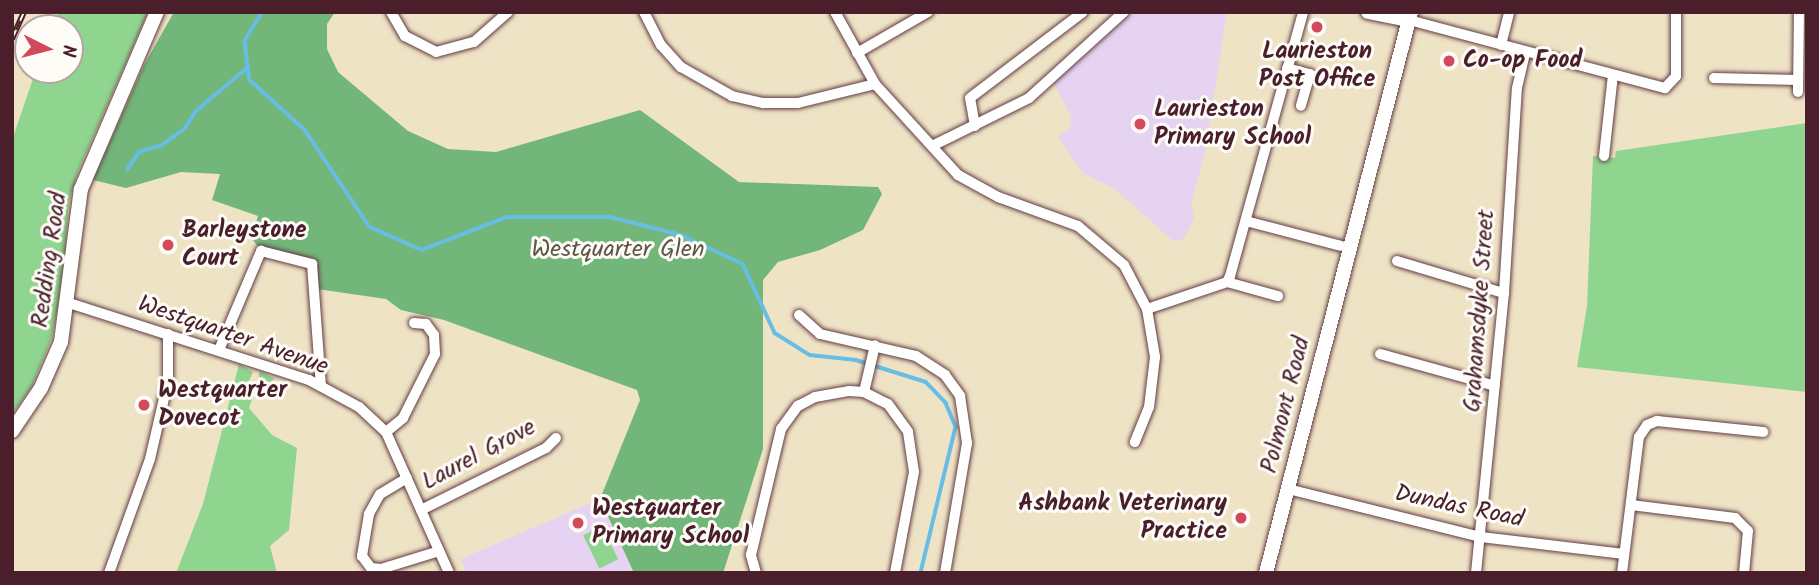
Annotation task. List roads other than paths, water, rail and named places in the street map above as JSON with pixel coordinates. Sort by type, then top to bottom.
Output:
[{"type":"main road","name":"Redding Road","points":[[12,431],[53,366],[69,303],[81,189],[157,12]]},
{"type":"main road","points":[[1368,12],[1410,16]]},
{"type":"main road","name":"Polmont Road","points":[[1266,573],[1345,247],[1410,16]]},
{"type":"street","points":[[391,12],[405,36],[436,52],[474,43],[508,12]]},
{"type":"street","points":[[644,12],[661,45],[681,67],[732,96],[763,103],[798,103],[875,84]]},
{"type":"street","points":[[835,12],[875,84],[932,146],[978,188],[1060,217],[1094,236],[1124,265],[1147,309],[1155,357],[1154,383],[1135,442]]},
{"type":"street","points":[[857,53],[928,12]]},
{"type":"street","points":[[975,126],[970,98],[1083,12]]},
{"type":"street","points":[[932,146],[1030,98],[1125,12]]},
{"type":"street","points":[[1227,282],[1303,12]]},
{"type":"street","points":[[1501,45],[1509,12]]},
{"type":"street","points":[[1410,16],[1525,52],[1671,87],[1676,76],[1676,12]]},
{"type":"street","points":[[1798,92],[1799,12]]},
{"type":"street","name":"Grahamsdyke Street","points":[[1476,573],[1504,293],[1517,88],[1525,52]]},
{"type":"street","points":[[1287,68],[1310,74],[1301,106]]},
{"type":"street","points":[[1604,156],[1613,75]]},
{"type":"street","points":[[1714,78],[1798,80]]},
{"type":"street","points":[[1246,221],[1345,247]]},
{"type":"street","points":[[219,350],[261,251],[312,264],[321,386]]},
{"type":"street","points":[[1397,261],[1504,293]]},
{"type":"street","points":[[1147,309],[1227,282],[1278,296]]},
{"type":"street","name":"Westquarter Avenue","points":[[69,303],[219,350],[321,386],[359,407],[386,432],[449,573]]},
{"type":"street","points":[[799,315],[820,334],[875,345],[933,365],[960,396],[966,415],[967,443],[945,573]]},
{"type":"street","points":[[386,432],[403,418],[435,354],[434,335],[426,324],[414,323]]},
{"type":"street","points":[[109,573],[150,459],[168,381],[168,334]]},
{"type":"street","points":[[864,392],[875,345]]},
{"type":"street","points":[[1380,354],[1495,386]]},
{"type":"street","points":[[756,573],[751,555],[781,429],[798,406],[832,392],[864,392],[888,404],[908,432],[914,472],[895,573]]},
{"type":"street","points":[[1622,573],[1639,437],[1647,425],[1657,421],[1763,432]]},
{"type":"street","name":"Laurel Grove","points":[[421,509],[546,448],[556,438]]},
{"type":"street","points":[[407,478],[380,494],[369,514],[362,556],[371,568],[381,569],[439,551]]},
{"type":"street","name":"Dundas Road","points":[[1288,489],[1481,537],[1624,554]]},
{"type":"street","points":[[1631,505],[1735,518],[1748,531],[1744,573]]},
{"type":"waterway","points":[[263,12],[245,41],[250,80],[305,130],[370,227],[422,250],[507,217],[610,217],[681,235],[743,264],[775,333],[810,355],[856,360],[926,382],[946,403],[956,427],[921,573]]},
{"type":"waterway","points":[[127,170],[139,152],[162,145],[185,128],[196,111],[248,67]]},
{"type":"railway","points":[[12,39],[24,12]]},
{"type":"place","name":"Laurieston Post Office","points":[[1317,27]]},
{"type":"place","name":"Co-op Food","points":[[1449,61]]},
{"type":"place","name":"Laurieston Primary School","points":[[1140,124]]},
{"type":"place","name":"Barleystone Court","points":[[168,245]]},
{"type":"place","name":"Westquarter Dovecot","points":[[144,405]]},
{"type":"place","name":"Ashbank Veterinary Practice","points":[[1241,518]]},
{"type":"place","name":"Westquarter Primary School","points":[[578,523]]},
{"type":"park label","name":"Westquarter Glen","points":[[618,250]]}]
